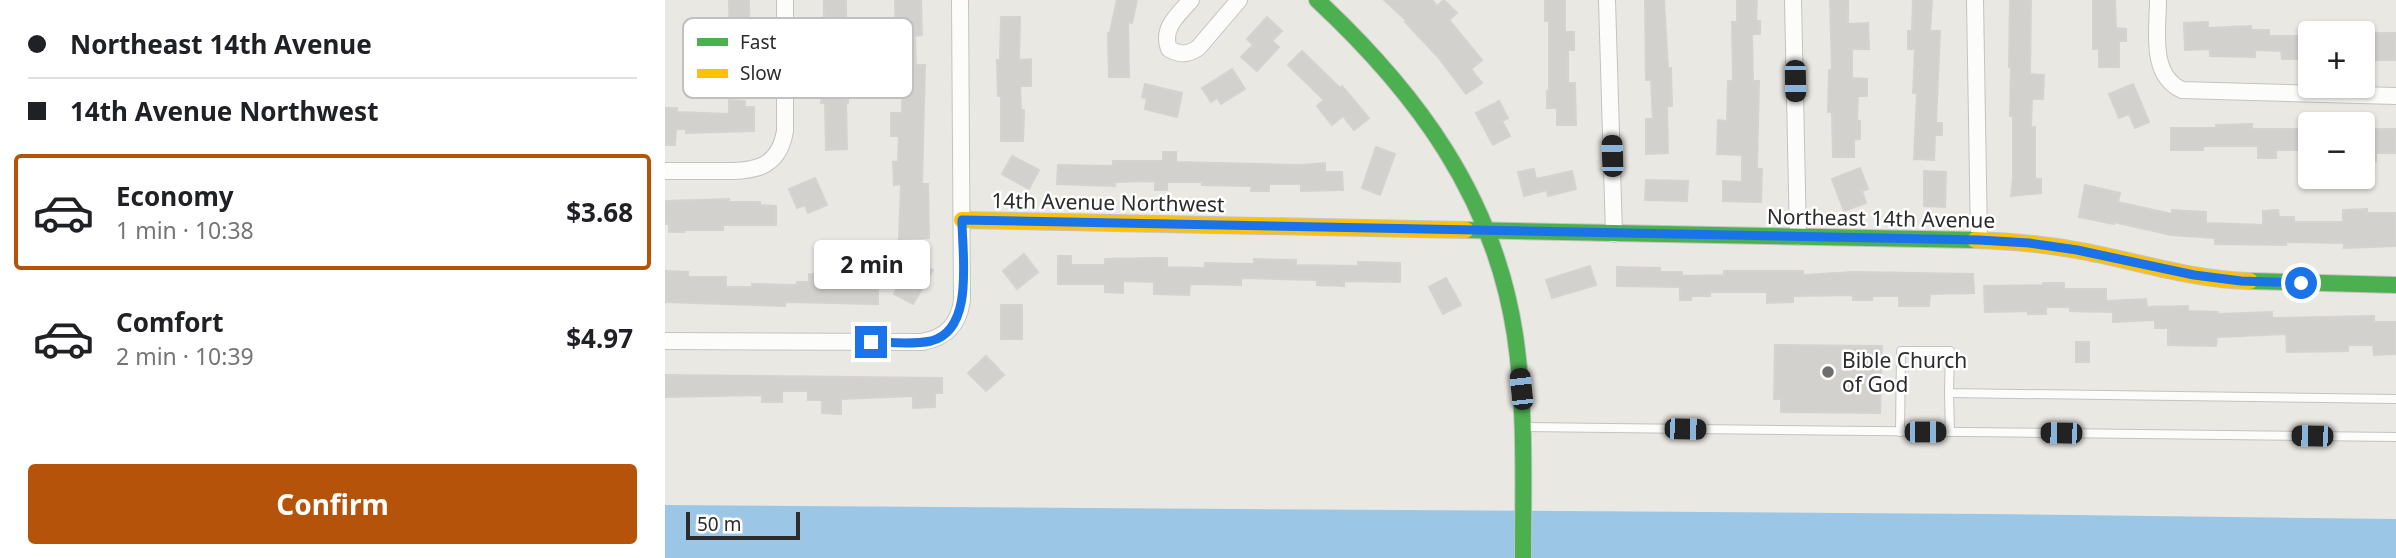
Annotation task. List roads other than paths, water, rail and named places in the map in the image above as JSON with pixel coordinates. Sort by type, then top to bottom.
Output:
[{"type":"street","points":[[785,0],[785,18]]},
{"type":"street","points":[[960,0],[962,220]]},
{"type":"street","points":[[1191,0],[1167,31],[1166,41],[1170,49],[1179,54],[1198,48],[1239,0]]},
{"type":"street","points":[[1317,0],[1378,57],[1407,91],[1456,165],[1487,231],[1511,310],[1521,389],[1523,558]]},
{"type":"street","points":[[1607,0],[1614,234]]},
{"type":"street","points":[[1793,0],[1798,237]]},
{"type":"street","points":[[1975,0],[1979,240]]},
{"type":"street","points":[[2158,0],[2159,59],[2167,80],[2175,87],[2188,91],[2396,96]]},
{"type":"street","points":[[665,171],[743,171],[764,166],[779,151],[785,131],[785,98]]},
{"type":"street","name":"14th Avenue Northwest","points":[[665,341],[933,341],[951,329],[961,311],[962,220],[1487,231]]},
{"type":"street","name":"Northeast 14th Avenue","points":[[1487,231],[1979,240],[2077,250],[2170,271],[2241,281],[2396,285]]},
{"type":"lane","points":[[1900,432],[1901,351],[1950,351],[1950,432]]},
{"type":"lane","points":[[1949,394],[2396,398]]},
{"type":"lane","points":[[1522,427],[2396,437]]},
{"type":"water","points":[[665,505],[2396,519],[2396,558],[665,558]]},
{"type":"place","name":"Bible Church of God","points":[[1828,372]]}]
